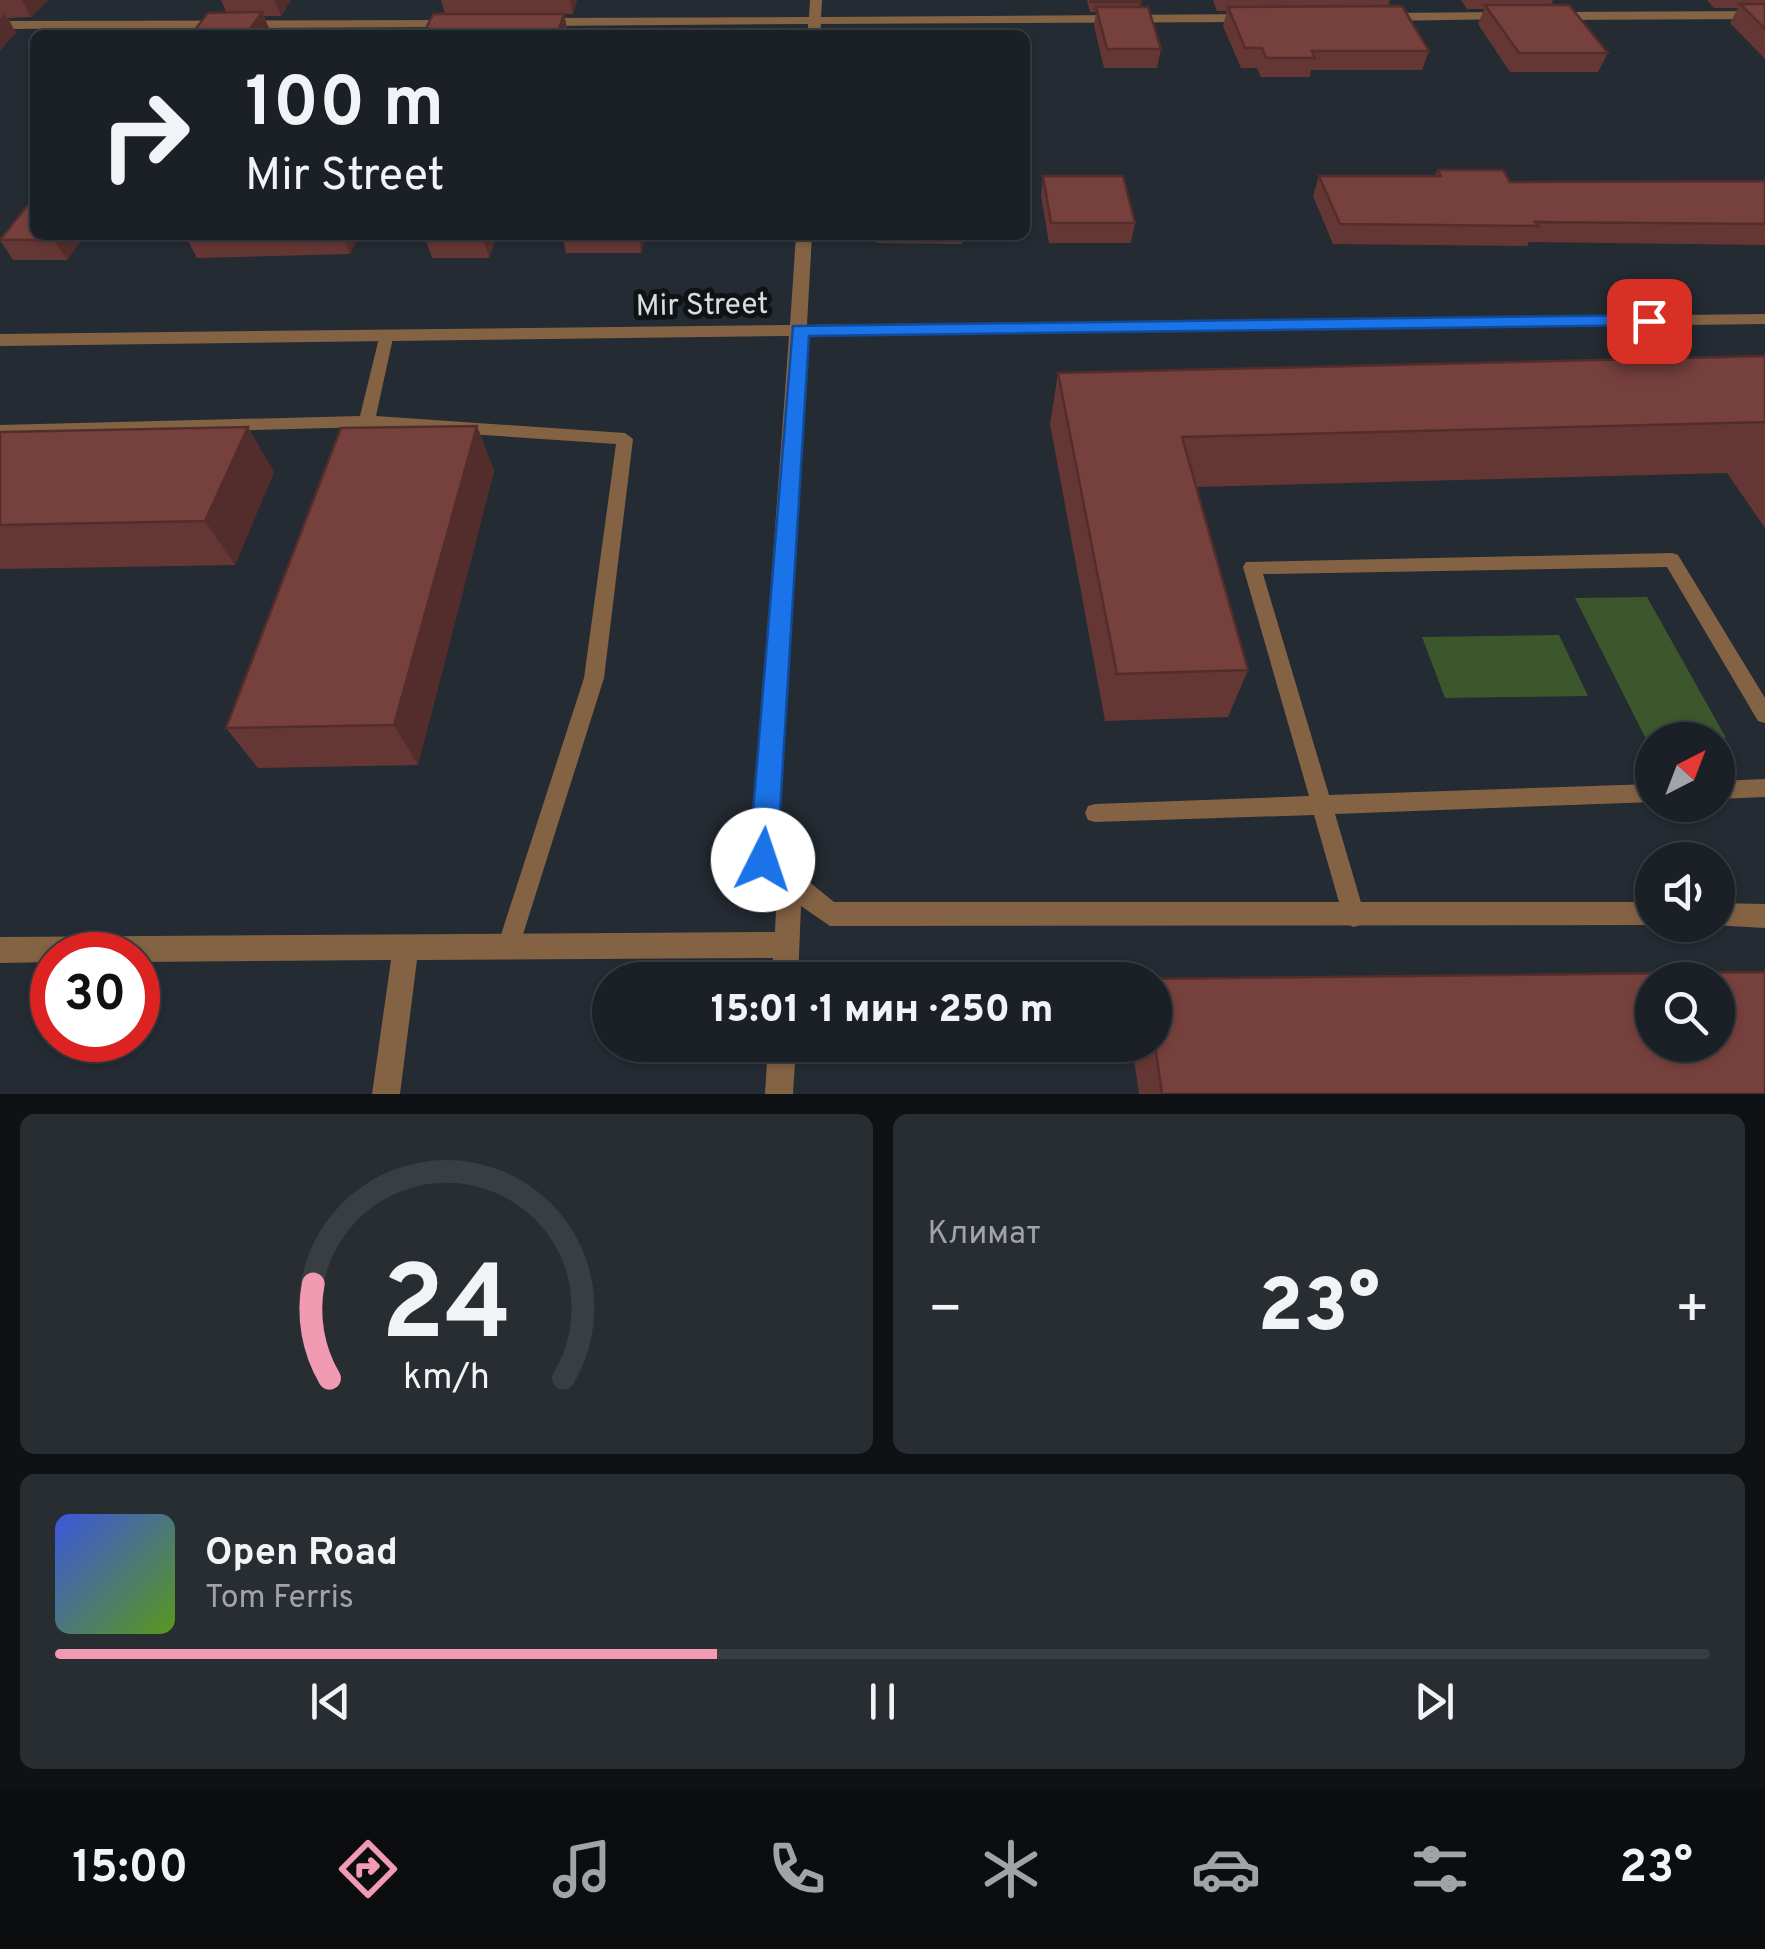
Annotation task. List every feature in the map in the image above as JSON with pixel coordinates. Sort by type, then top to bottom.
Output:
[{"type":"street","points":[[815,28],[816,0]]},
{"type":"street","points":[[1369,17],[1765,15]]},
{"type":"street","points":[[517,22],[815,28],[1270,18]]},
{"type":"street","points":[[0,25],[477,22]]},
{"type":"street","points":[[804,240],[763,860],[790,882],[830,914],[1635,914]]},
{"type":"street","name":"Mir Street","points":[[0,340],[1765,320]]},
{"type":"street","points":[[786,962],[790,882]]},
{"type":"street","points":[[1735,915],[1765,916]]},
{"type":"street","points":[[0,950],[787,945]]},
{"type":"street","points":[[386,1094],[406,948]]},
{"type":"street","points":[[779,1094],[781,1062]]},
{"type":"lane","points":[[366,421],[386,338]]},
{"type":"lane","points":[[0,431],[366,421],[626,439],[594,678],[508,946]]},
{"type":"lane","points":[[1354,916],[1325,806],[1252,567],[1672,560],[1765,715]]},
{"type":"lane","points":[[1735,789],[1765,788]]},
{"type":"lane","points":[[1095,812],[1635,794]]},
{"type":"green space","points":[[1647,597],[1717,722],[1637,722],[1575,598]]},
{"type":"green space","points":[[1559,635],[1588,696],[1445,698],[1422,637]]},
{"type":"building","points":[[1141,0],[1141,2],[1091,2]]},
{"type":"building","points":[[1740,4],[1765,4],[1765,29]]},
{"type":"building","points":[[1485,5],[1569,5],[1608,53],[1519,53]]},
{"type":"building","points":[[1402,6],[1429,51],[1312,51],[1315,58],[1266,58],[1262,48],[1245,48],[1228,7]]},
{"type":"building","points":[[1096,7],[1148,7],[1161,49],[1107,49]]},
{"type":"building","points":[[262,12],[249,30],[195,30],[208,13]]},
{"type":"building","points":[[433,14],[564,14],[559,30],[425,30]]},
{"type":"building","points":[[1438,170],[1503,170],[1510,182],[1765,181],[1765,224],[1340,224],[1319,176],[1441,176]]},
{"type":"building","points":[[1043,176],[1123,176],[1135,223],[1051,223]]},
{"type":"building","points":[[30,202],[30,240],[0,240]]},
{"type":"building","points":[[1765,356],[1765,422],[1182,437],[1248,670],[1117,674],[1058,373]]},
{"type":"building","points":[[477,426],[394,725],[226,728],[341,428]]},
{"type":"building","points":[[248,427],[205,521],[0,525],[0,432]]},
{"type":"building","points":[[1735,972],[1765,972],[1765,1094],[1162,1094],[1157,1062],[1172,1062],[1172,979],[1635,973],[1635,1062],[1735,1062]]},
{"type":"route","points":[[763,860],[800,330],[1649,321]]}]
